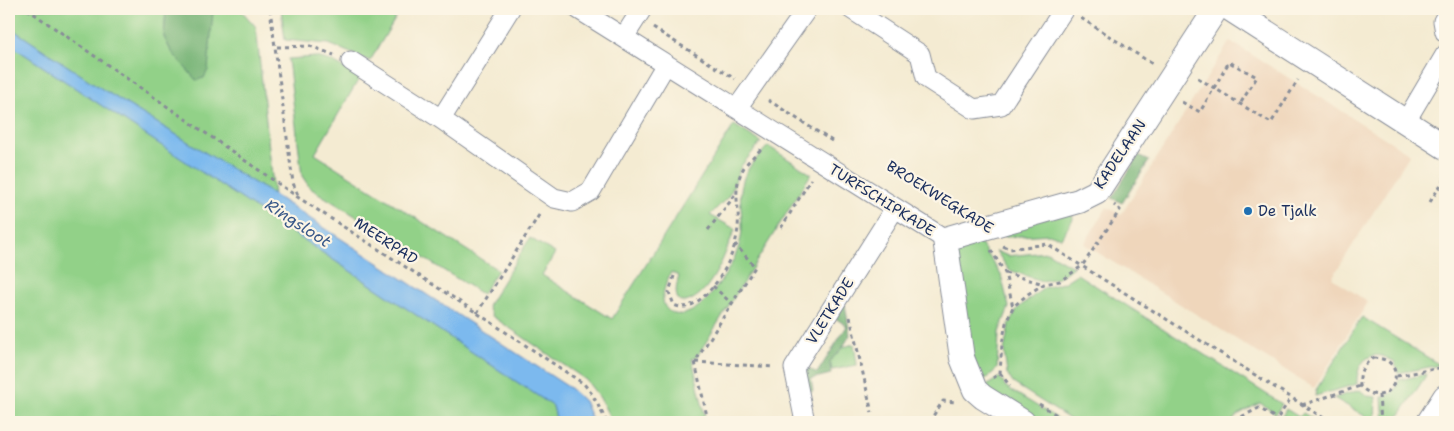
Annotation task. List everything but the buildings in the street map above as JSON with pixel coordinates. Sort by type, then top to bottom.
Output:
[{"type":"street","points":[[441,119],[510,9]]},
{"type":"street","name":"TURFSCHIPKADE","points":[[578,9],[945,239],[962,358],[975,390]]},
{"type":"street","points":[[737,108],[807,9]]},
{"type":"street","points":[[851,9],[920,54],[926,78],[974,109],[1001,105],[1069,11]]},
{"type":"street","name":"KADELAAN","points":[[945,239],[978,236],[1079,201],[1097,192],[1216,9]]},
{"type":"street","points":[[1230,9],[1445,147]]},
{"type":"street","points":[[624,37],[639,13]]},
{"type":"street","points":[[1445,18],[1443,21],[1445,32]]},
{"type":"street","points":[[1406,121],[1445,55]]},
{"type":"street","points":[[351,61],[441,119],[550,202],[572,202],[591,191],[666,64]]},
{"type":"street","name":"VLETKADE","points":[[794,368],[895,208]]},
{"type":"street","points":[[794,368],[805,422]]},
{"type":"street","points":[[975,390],[983,398],[1023,422]]},
{"type":"street","points":[[1429,422],[1445,397]]},
{"type":"path","name":"MEERPAD","points":[[27,9],[299,198],[584,384],[596,399],[606,422]]},
{"type":"path","points":[[270,9],[277,48],[293,183],[299,198]]},
{"type":"path","points":[[1069,11],[1156,66],[1164,60],[1178,66],[1271,123],[1310,60]]},
{"type":"path","points":[[639,13],[839,146]]},
{"type":"path","points":[[277,48],[310,46],[351,61]]},
{"type":"path","points":[[1162,90],[1200,112],[1229,62],[1257,77],[1240,104]]},
{"type":"path","points":[[674,276],[669,292],[674,305],[678,307],[683,308],[692,305],[713,286],[728,261],[735,244],[738,226],[736,194],[742,170],[776,133]]},
{"type":"path","points":[[781,228],[822,162]]},
{"type":"path","points":[[1430,202],[1445,178]]},
{"type":"path","points":[[929,422],[943,401],[958,402],[1000,372],[1006,323],[1013,307],[1044,284],[1060,281],[1082,266],[1120,210],[1097,192]]},
{"type":"path","points":[[708,230],[736,194]]},
{"type":"path","points":[[477,313],[550,202]]},
{"type":"path","points":[[978,236],[1004,273],[1013,307]]},
{"type":"path","name":"BROEKWEGKADE","points":[[978,236],[1010,248],[1047,244],[1330,422]]},
{"type":"path","points":[[708,421],[695,362],[755,267],[735,244]]},
{"type":"path","points":[[1004,273],[1044,284]]},
{"type":"path","points":[[713,286],[732,304]]},
{"type":"path","points":[[844,290],[872,413]]},
{"type":"path","points":[[1373,358],[1382,358],[1392,365],[1397,376],[1388,392],[1379,395],[1368,393],[1360,386],[1359,374],[1364,364],[1373,358]]},
{"type":"path","points":[[695,362],[794,368]]},
{"type":"path","points":[[1397,376],[1445,366]]},
{"type":"path","points":[[1302,404],[1360,386]]},
{"type":"path","points":[[1379,395],[1380,422]]},
{"type":"path","points":[[1277,419],[1291,398]]},
{"type":"path","points":[[1236,422],[1239,418],[1259,408],[1282,422]]},
{"type":"shaded area","name":"De Tjalk","points":[[1230,41],[1410,154],[1332,278],[1368,302],[1314,388],[1084,244],[1107,207],[1121,215]]},
{"type":"green space","points":[[9,9],[166,9],[164,37],[171,51],[213,11],[212,9],[240,9],[256,27],[274,195],[102,89],[9,27]]},
{"type":"green space","points":[[166,9],[212,9],[208,70],[204,78],[196,80],[171,51],[164,37]]},
{"type":"green space","points":[[281,9],[401,9],[370,61],[329,44],[285,40]]},
{"type":"green space","points":[[9,44],[553,406],[557,422],[10,422]]},
{"type":"green space","points":[[316,57],[331,61],[360,77],[315,154],[498,270],[482,294],[310,188],[302,176],[288,59]]},
{"type":"green space","points":[[734,125],[761,142],[741,166],[728,197],[710,215],[735,229],[717,272],[708,285],[695,298],[683,302],[679,300],[676,288],[679,276],[671,272],[664,289],[663,300],[664,305],[672,313],[685,314],[700,305],[715,289],[730,266],[737,252],[741,237],[741,188],[743,181],[750,166],[768,146],[811,174],[696,358],[692,358],[706,422],[612,422],[600,398],[586,380],[492,316],[488,307],[490,302],[530,238],[555,253],[542,275],[612,319]]},
{"type":"green space","points":[[1139,155],[1149,161],[1122,203],[1112,198]]},
{"type":"green space","points":[[1072,211],[1073,219],[1061,238],[1049,234],[1006,237],[995,228]]},
{"type":"green space","points":[[972,236],[981,244],[1001,275],[1009,307],[999,332],[997,369],[982,382],[973,359],[953,266],[959,249]]},
{"type":"green space","points":[[996,251],[1008,256],[1047,252],[1073,267],[1058,278],[1042,281],[1009,270]]},
{"type":"green space","points":[[1077,274],[1282,404],[1276,414],[1260,403],[1237,415],[1232,422],[1074,422],[1013,383],[1007,374],[1004,351],[1009,324],[1018,308],[1044,288],[1063,283]]},
{"type":"green space","points":[[845,304],[850,335],[843,347],[830,361],[831,374],[811,379],[813,391],[806,392],[801,372],[805,366],[817,373],[847,326],[835,318]]},
{"type":"green space","points":[[1362,317],[1440,365],[1398,373],[1394,361],[1376,355],[1362,363],[1358,373],[1357,384],[1315,396],[1316,390]]},
{"type":"green space","points":[[854,344],[857,365],[832,370],[830,361],[843,347]]},
{"type":"green space","points":[[1427,374],[1395,422],[1384,422],[1382,397],[1393,392],[1399,380]]},
{"type":"green space","points":[[1000,377],[1006,387],[1063,422],[1037,422],[994,396],[986,386]]},
{"type":"green space","points":[[1360,390],[1367,396],[1376,397],[1375,422],[1334,398]]},
{"type":"green space","points":[[1286,409],[1299,417],[1303,413],[1318,422],[1287,422],[1281,418]]},
{"type":"water","name":"Ringsloot","points":[[9,27],[102,89],[274,195],[570,388],[584,401],[593,422],[557,422],[553,406],[9,44]]},
{"type":"place","name":"De Tjalk","points":[[1248,211]]}]
